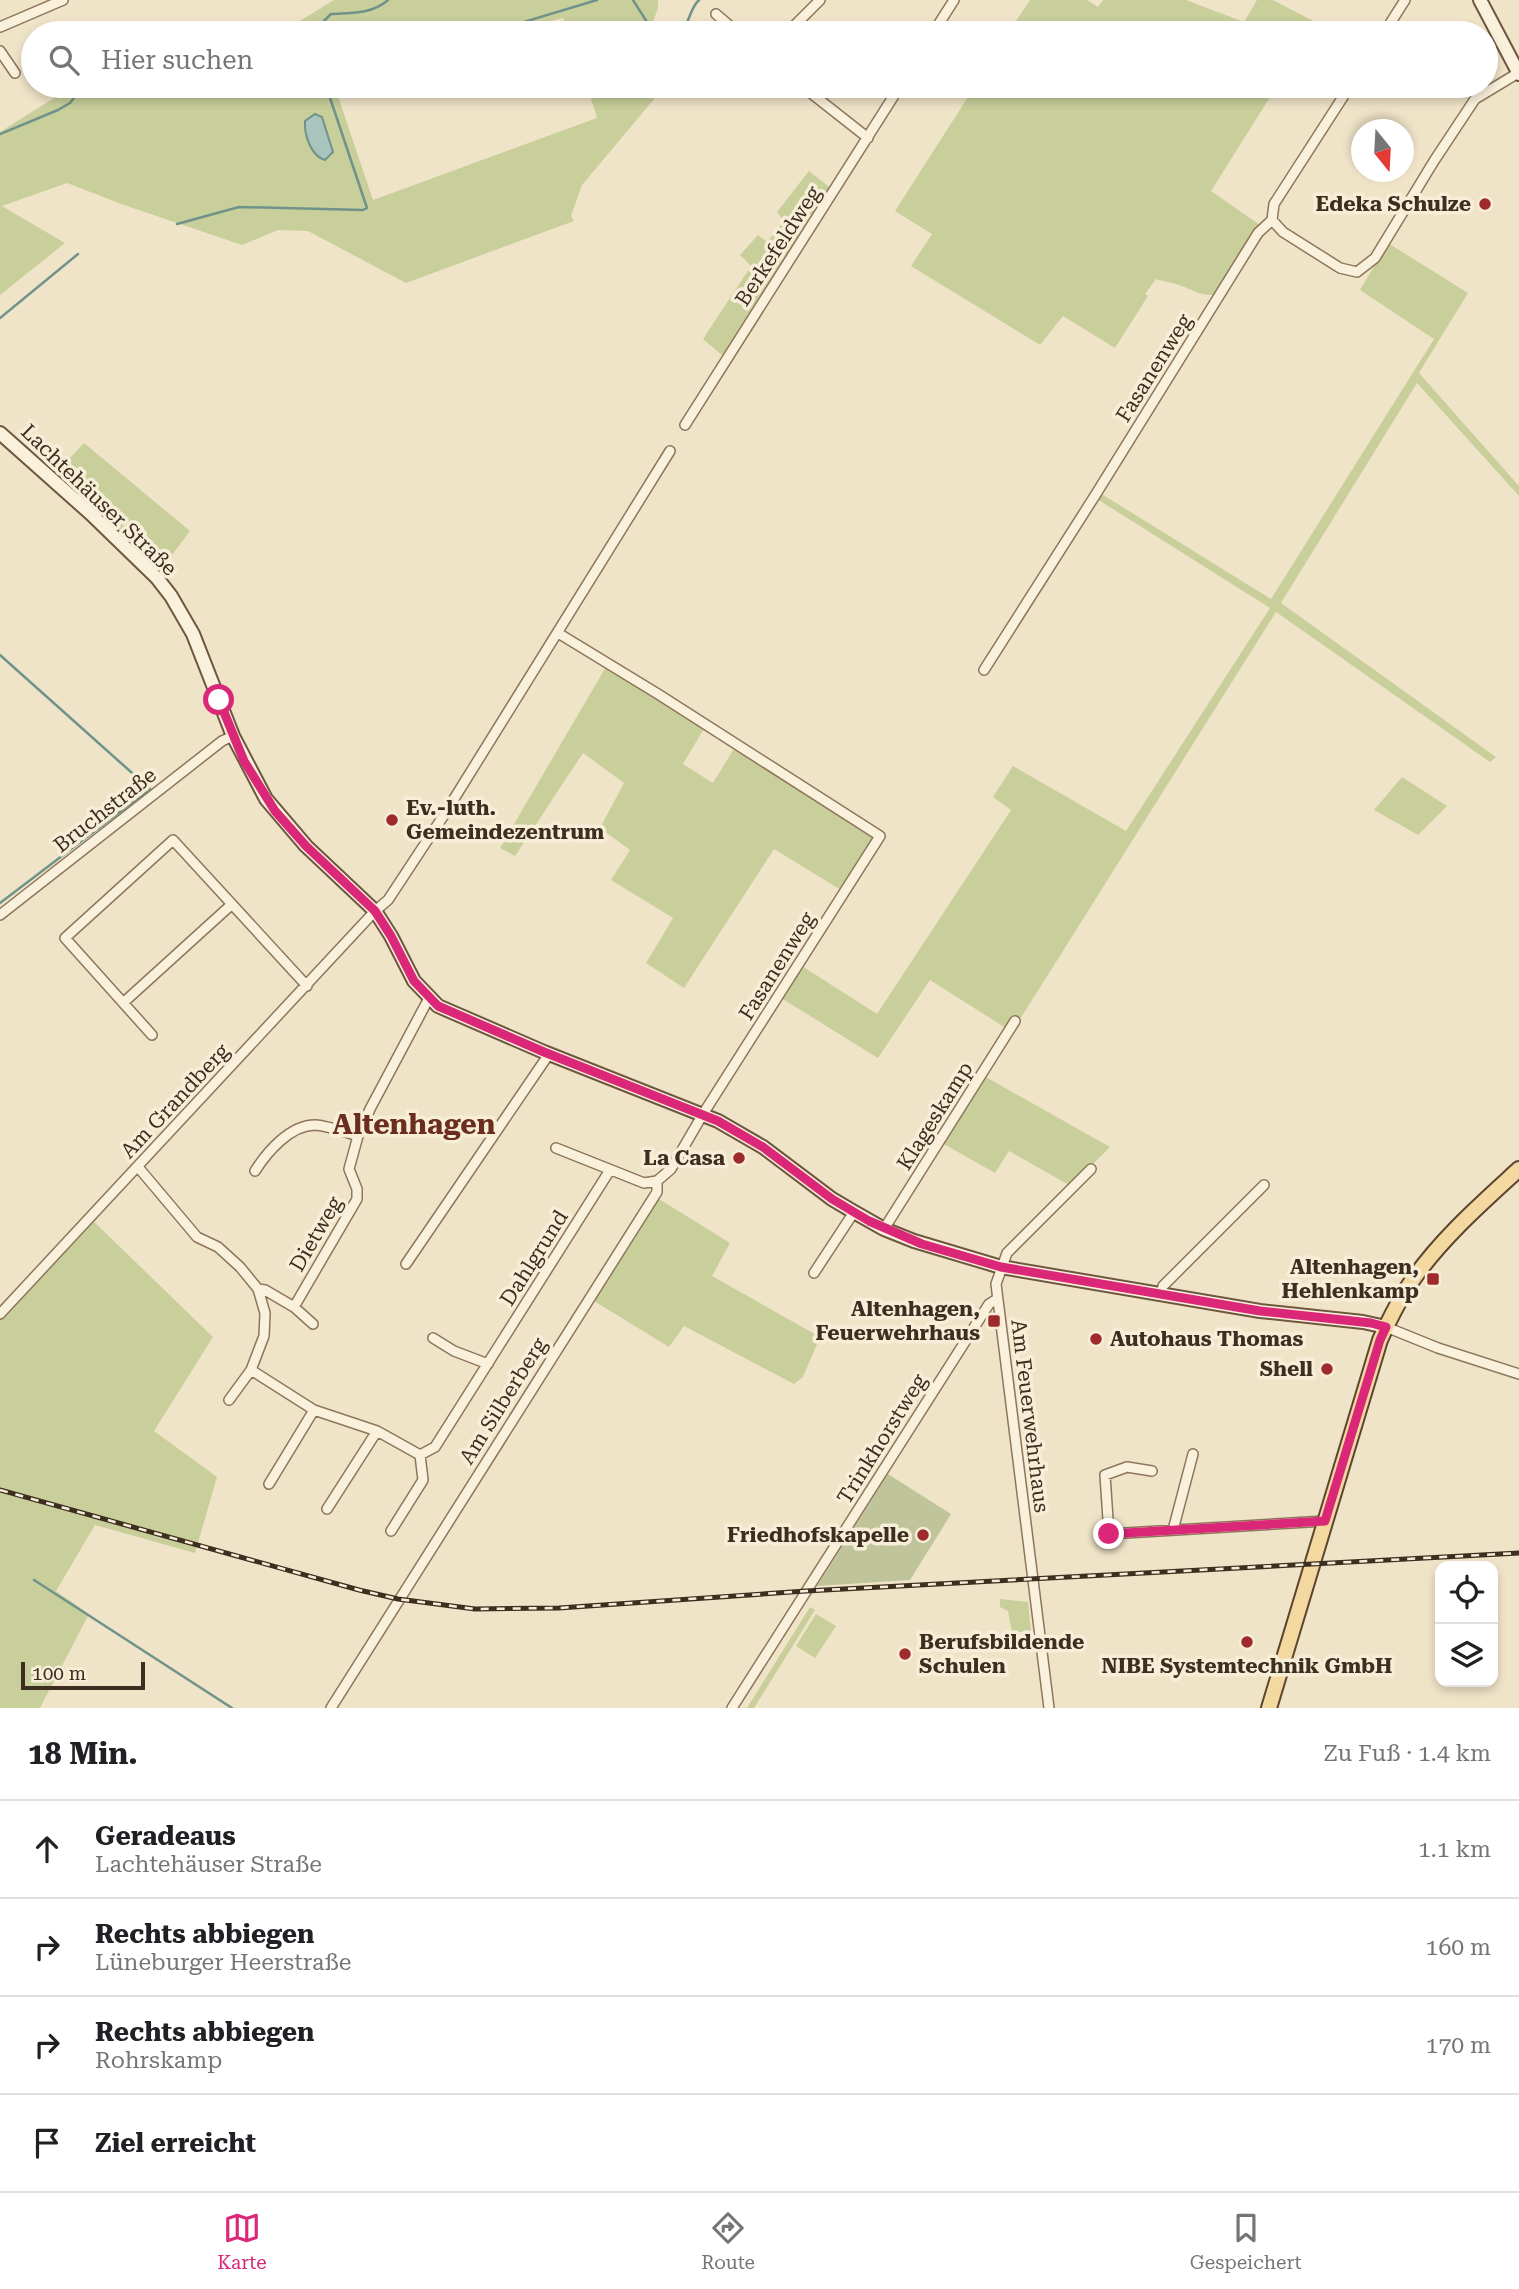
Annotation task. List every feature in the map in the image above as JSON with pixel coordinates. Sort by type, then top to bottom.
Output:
[{"type":"main road","points":[[1269,1708],[1386,1327],[1400,1299],[1434,1253],[1477,1207],[1519,1169]]},
{"type":"street","points":[[0,27],[63,0]]},
{"type":"street","points":[[799,21],[820,0]]},
{"type":"street","points":[[941,21],[954,0]]},
{"type":"street","points":[[1392,21],[1405,0]]},
{"type":"street","points":[[1479,0],[1491,21]]},
{"type":"street","points":[[716,14],[724,21]]},
{"type":"street","points":[[1498,35],[1519,73],[1498,85]]},
{"type":"street","points":[[0,51],[15,73]]},
{"type":"street","points":[[817,98],[868,138]]},
{"type":"street","name":"Berkefeldweg","points":[[685,425],[893,98]]},
{"type":"street","name":"Fasanenweg","points":[[984,670],[1258,233],[1272,220],[1274,204],[1342,98]]},
{"type":"street","points":[[1272,220],[1283,232],[1340,268],[1357,272],[1375,258],[1477,98]]},
{"type":"street","name":"Lachtehäuser Straße","points":[[0,433],[91,514],[157,578],[171,596],[193,634],[233,736],[258,786],[275,811],[306,846],[375,911],[414,981],[429,998],[450,1012],[703,1114],[763,1147],[832,1199],[854,1212],[884,1229],[943,1251],[1001,1267],[1301,1316],[1386,1327]]},
{"type":"street","points":[[375,911],[388,900],[670,451]]},
{"type":"street","name":"Fasanenweg","points":[[558,633],[659,694],[880,836],[703,1114]]},
{"type":"street","name":"Bruchstraße","points":[[0,915],[222,741],[233,736]]},
{"type":"street","points":[[152,1035],[65,938],[173,840],[307,986]]},
{"type":"street","points":[[123,1003],[231,905]]},
{"type":"street","name":"Am Grandberg","points":[[0,1314],[375,911]]},
{"type":"street","name":"Dietweg","points":[[293,1307],[357,1199],[357,1189],[349,1169],[358,1136],[429,998]]},
{"type":"street","name":"Klageskamp","points":[[884,1229],[1015,1021]]},
{"type":"street","points":[[406,1264],[549,1054]]},
{"type":"street","name":"Am Silberberg","points":[[331,1708],[657,1192],[657,1181],[671,1169],[703,1114]]},
{"type":"street","points":[[255,1171],[266,1153],[296,1130],[313,1125],[358,1136]]},
{"type":"street","points":[[556,1148],[643,1183],[657,1181]]},
{"type":"street","points":[[138,1167],[197,1237],[218,1247],[240,1267],[258,1289],[265,1312],[264,1336],[251,1370],[229,1400]]},
{"type":"street","points":[[1001,1267],[1007,1253],[1091,1169]]},
{"type":"street","name":"Dahlgrund","points":[[420,1455],[435,1447],[610,1170]]},
{"type":"street","points":[[1161,1294],[1163,1286],[1264,1185]]},
{"type":"street","points":[[814,1273],[854,1212]]},
{"type":"street","name":"Am Feuerwehrhaus","points":[[1001,1267],[996,1284],[997,1298],[1049,1708]]},
{"type":"street","points":[[258,1289],[265,1290],[293,1307],[313,1324]]},
{"type":"street","name":"Trinkhorstweg","points":[[732,1708],[989,1304],[997,1298]]},
{"type":"street","points":[[1386,1327],[1438,1348],[1519,1374]]},
{"type":"street","points":[[433,1338],[454,1351],[488,1364]]},
{"type":"street","points":[[251,1370],[314,1410],[377,1431],[420,1455],[423,1480],[391,1531]]},
{"type":"street","points":[[269,1484],[314,1410]]},
{"type":"street","points":[[327,1509],[377,1431]]},
{"type":"street","points":[[1173,1530],[1193,1454]]},
{"type":"street","points":[[1152,1471],[1128,1467],[1105,1475],[1109,1534],[1325,1521]]},
{"type":"green space","points":[[334,0],[658,0],[653,21],[564,21],[563,18],[550,21],[300,21]]},
{"type":"green space","points":[[1030,0],[1087,0],[1098,7],[1103,0],[1186,0],[1241,21],[1016,21]]},
{"type":"green space","points":[[1257,0],[1273,0],[1313,21],[1245,21]]},
{"type":"green space","points":[[54,98],[339,98],[373,200],[597,118],[591,98],[655,98],[582,185],[571,216],[574,221],[406,283],[308,231],[278,230],[242,245],[67,183],[2,206],[65,243],[0,295],[0,132]]},
{"type":"green space","points":[[967,98],[1269,98],[1211,191],[1260,225],[1214,295],[1156,279],[1115,348],[1063,316],[1040,345],[911,266],[932,234],[895,211]]},
{"type":"green space","points":[[809,171],[833,190],[723,356],[703,339],[751,266],[740,255],[758,235],[767,242],[784,221],[777,212]]},
{"type":"green space","points":[[1388,243],[1468,293],[1419,373],[1519,486],[1519,496],[1417,383],[1281,603],[1496,757],[1490,762],[1276,612],[1012,1032],[930,980],[878,1058],[781,998],[802,966],[877,1014],[1011,810],[993,797],[1013,766],[1126,831],[1270,608],[1097,499],[1100,493],[1271,599],[1434,339],[1360,290]]},
{"type":"green space","points":[[84,443],[190,531],[159,572],[55,474]]},
{"type":"green space","points":[[607,665],[705,727],[683,764],[713,783],[735,747],[875,837],[841,890],[774,849],[684,988],[646,963],[673,918],[611,880],[630,850],[600,828],[624,783],[583,753],[515,856],[500,848]]},
{"type":"green space","points":[[1402,777],[1447,806],[1418,835],[1374,810]]},
{"type":"green space","points":[[984,1076],[1110,1147],[1071,1186],[1009,1151],[995,1173],[942,1143]]},
{"type":"green space","points":[[659,1199],[730,1243],[712,1276],[820,1337],[803,1377],[794,1384],[684,1326],[669,1347],[594,1301]]},
{"type":"green space","points":[[87,1215],[213,1337],[154,1431],[217,1477],[195,1553],[95,1525],[56,1591],[89,1614],[40,1708],[0,1708],[0,1317]]},
{"type":"green space","points":[[888,1474],[951,1514],[910,1580],[817,1586]]},
{"type":"green space","points":[[1000,1599],[1028,1602],[1031,1631],[1012,1633],[1008,1611],[1000,1607]]},
{"type":"green space","points":[[810,1607],[815,1610],[754,1708],[747,1708]]},
{"type":"green space","points":[[816,1614],[836,1626],[815,1658],[796,1646]]},
{"type":"water","points":[[315,114],[322,117],[333,152],[325,160],[312,150],[306,132],[305,121]]},
{"type":"waterway","points":[[324,21],[331,14],[368,10],[388,0]]},
{"type":"waterway","points":[[527,21],[597,0]]},
{"type":"waterway","points":[[633,0],[646,21]]},
{"type":"waterway","points":[[688,21],[699,0]]},
{"type":"waterway","points":[[0,134],[58,110],[74,98]]},
{"type":"waterway","points":[[177,224],[239,207],[367,208],[330,98]]},
{"type":"waterway","points":[[0,318],[78,254]]},
{"type":"waterway","points":[[0,655],[150,789],[0,903]]},
{"type":"waterway","points":[[34,1580],[232,1708]]},
{"type":"railway","points":[[0,1490],[359,1590],[398,1599],[475,1609],[559,1608],[806,1591],[1519,1553]]},
{"type":"place","name":"Edeka Schulze","points":[[1485,204]]},
{"type":"place","name":"Ev.-luth. Gemeindezentrum","points":[[392,820]]},
{"type":"place","name":"La Casa","points":[[739,1158]]},
{"type":"place","name":"Altenhagen, Hehlenkamp","points":[[1433,1279]]},
{"type":"place","name":"Altenhagen, Feuerwehrhaus","points":[[994,1321]]},
{"type":"place","name":"Autohaus Thomas","points":[[1096,1339]]},
{"type":"place","name":"Shell","points":[[1327,1369]]},
{"type":"place","name":"Friedhofskapelle","points":[[923,1535]]},
{"type":"place","name":"NIBE Systemtechnik GmbH","points":[[1247,1642]]},
{"type":"place","name":"Berufsbildende Schulen","points":[[905,1654]]},
{"type":"district","name":"Altenhagen","points":[[414,1124]]},
{"type":"route","points":[[219,700],[244,761],[266,799],[306,846],[375,911],[414,981],[438,1006],[544,1052],[718,1121],[763,1147],[832,1199],[884,1229],[922,1244],[1001,1267],[1260,1311],[1386,1327],[1325,1521],[1109,1534]]}]
